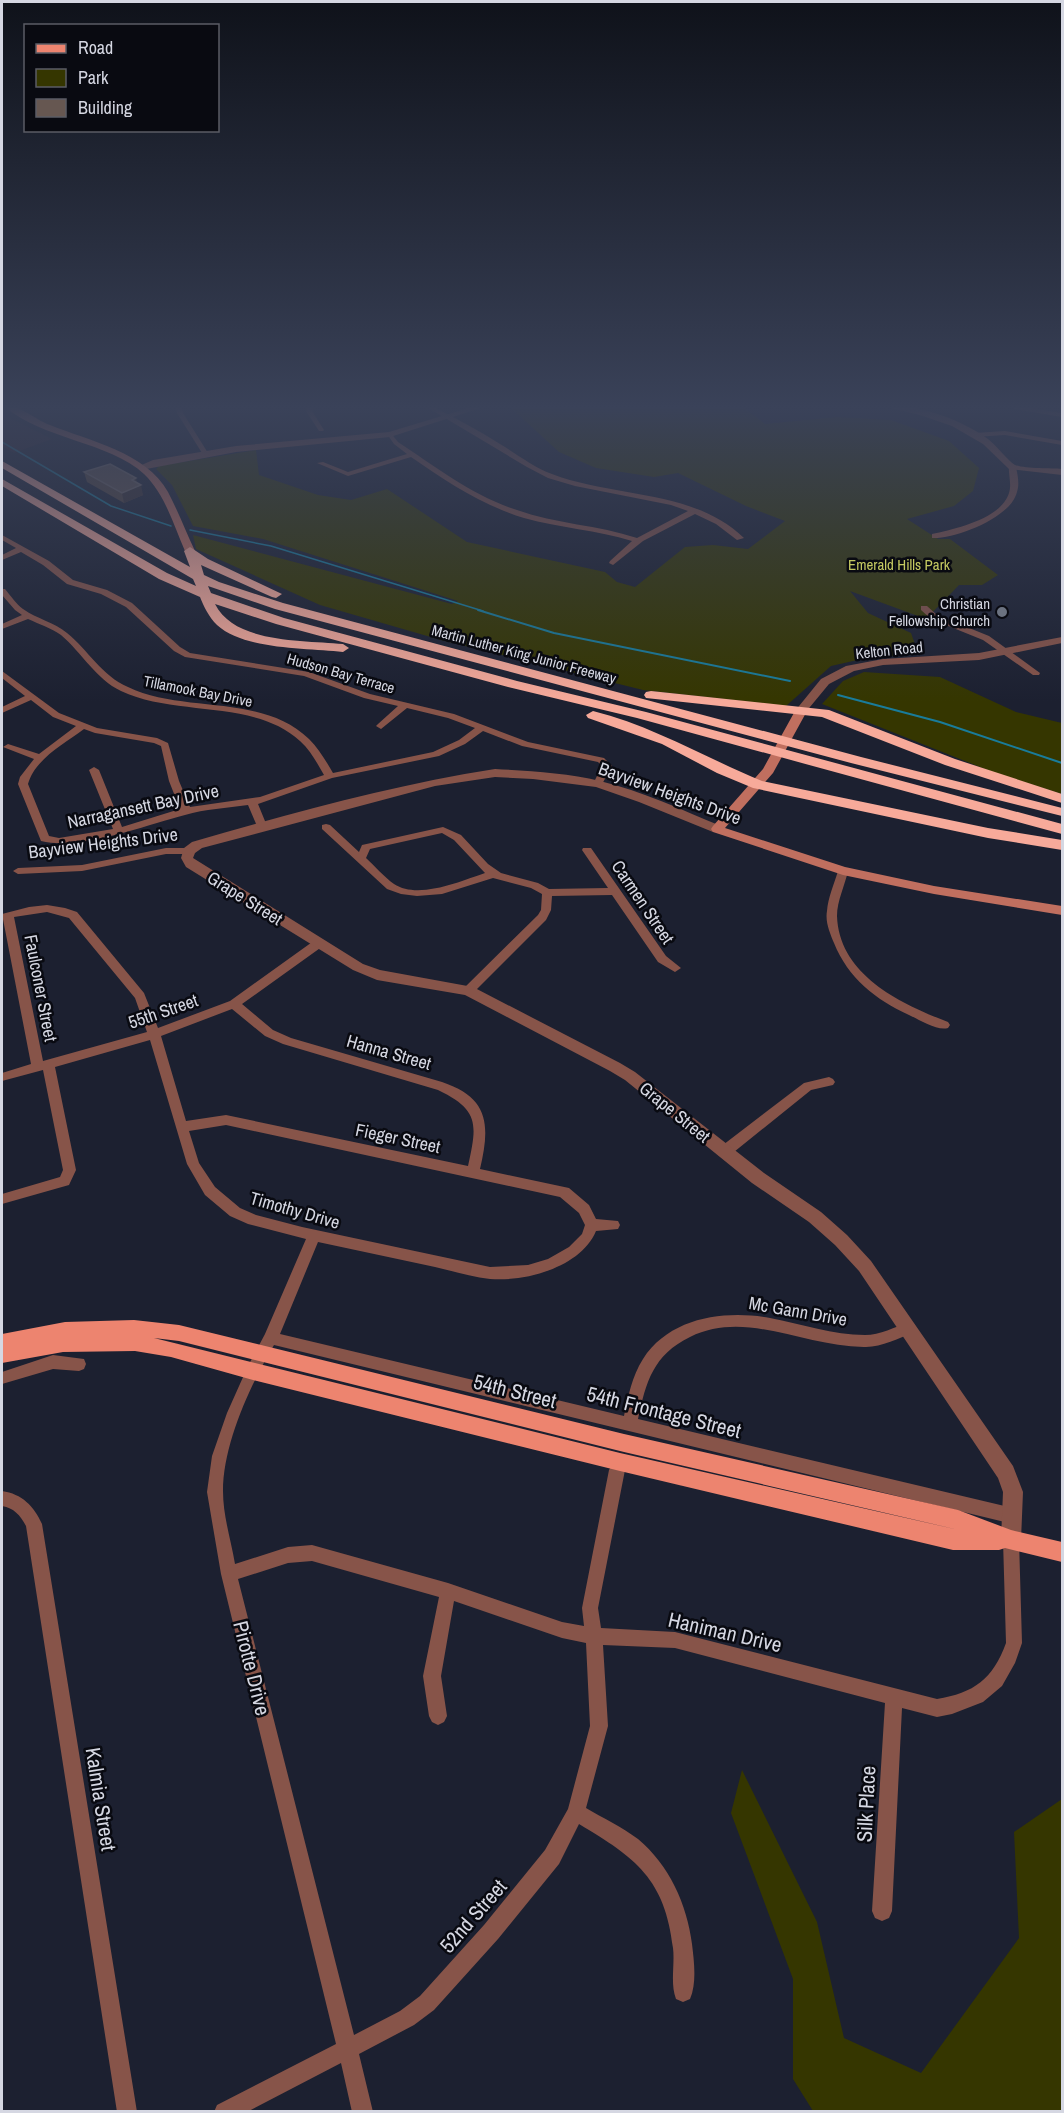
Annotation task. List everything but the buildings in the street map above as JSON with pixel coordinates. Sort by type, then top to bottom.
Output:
[{"type":"highway","name":"Martin Luther King Junior Freeway","points":[[41,505],[163,576],[219,601],[280,621],[513,684],[641,715],[1062,829]]},
{"type":"highway","name":"Martin Luther King Junior Freeway","points":[[72,505],[215,585],[279,606],[856,760],[1062,812]]},
{"type":"highway","points":[[190,551],[204,562],[274,593],[402,638]]},
{"type":"highway","points":[[190,551],[213,612],[226,626],[244,635],[427,661]]},
{"type":"highway","points":[[526,672],[646,694],[824,713],[950,762],[1062,799]]},
{"type":"highway","points":[[513,684],[572,708],[646,732],[722,770],[758,785],[976,831],[1062,845]]},
{"type":"main road","points":[[169,505],[190,551]]},
{"type":"main road","name":"Kelton Road","points":[[717,829],[769,770],[801,711]]},
{"type":"main road","name":"Bayview Heights Drive","points":[[717,829],[843,871],[934,890],[1062,911]]},
{"type":"main road","name":"54th Street","points":[[2,1342],[65,1330],[134,1328],[266,1345],[624,1443],[958,1520],[1011,1540],[1062,1552]]},
{"type":"main road","name":"54th Street","points":[[2,1355],[63,1344],[135,1342],[171,1349],[253,1372],[620,1462],[941,1537],[1011,1540]]},
{"type":"street","points":[[496,505],[554,523],[615,533],[639,541]]},
{"type":"street","points":[[680,505],[727,526],[740,538]]},
{"type":"street","points":[[935,536],[975,525],[1001,510],[1006,505]]},
{"type":"street","points":[[613,563],[621,553],[639,541],[696,510]]},
{"type":"street","name":"Hudson Bay Terrace","points":[[2,537],[46,563],[70,582],[104,592],[129,605],[177,649],[188,655],[306,674],[340,688],[451,716],[540,748],[601,760],[607,766],[597,783]]},
{"type":"street","points":[[2,558],[21,549]]},
{"type":"street","name":"Tillamook Bay Drive","points":[[2,591],[6,599],[15,607],[65,635],[103,677],[125,690],[169,702],[249,714],[278,722],[300,735],[311,746],[330,776]]},
{"type":"street","points":[[924,608],[934,616],[986,638],[1035,673]]},
{"type":"street","points":[[2,627],[29,615]]},
{"type":"street","name":"Kelton Road","points":[[801,711],[823,682],[861,664],[970,658],[1062,640]]},
{"type":"street","points":[[2,674],[56,715],[110,734],[157,741],[165,745],[174,781],[186,811]]},
{"type":"street","points":[[2,710],[31,697]]},
{"type":"street","points":[[381,726],[405,705]]},
{"type":"street","points":[[8,747],[41,758],[83,725]]},
{"type":"street","name":"Narragansett Bay Drive","points":[[41,758],[23,778],[23,784],[45,839],[52,841],[118,831],[186,811],[252,802],[330,776],[436,754],[462,742],[482,728]]},
{"type":"street","points":[[94,770],[118,831]]},
{"type":"street","name":"Bayview Heights Drive","points":[[18,871],[82,868],[166,851],[189,851],[197,845],[262,826],[361,803],[435,782],[483,774],[533,775],[597,783],[643,798],[717,829]]},
{"type":"street","points":[[252,802],[262,826]]},
{"type":"street","points":[[326,827],[391,887],[403,892],[423,894],[493,874]]},
{"type":"street","points":[[360,858],[366,847],[443,830],[455,834],[493,874],[542,888],[547,893],[615,891]]},
{"type":"street","name":"Carmen Street","points":[[587,850],[662,959],[675,968]]},
{"type":"street","name":"Grape Street","points":[[189,851],[187,858],[191,864],[358,967],[377,975],[468,991],[630,1076],[758,1178],[815,1217],[865,1266],[1006,1473],[1013,1492],[1011,1540]]},
{"type":"street","points":[[843,871],[832,912],[840,947],[852,968],[882,995],[916,1014],[944,1024]]},
{"type":"street","points":[[468,991],[542,917],[546,910],[547,893]]},
{"type":"street","name":"Timothy Drive","points":[[5,916],[51,908],[64,910],[73,915],[140,996],[197,1173],[218,1198],[235,1212],[253,1220],[314,1236],[490,1274],[528,1270],[552,1263],[574,1251],[587,1237],[592,1225]]},
{"type":"street","name":"Faulconer Street","points":[[2,1199],[64,1180],[70,1170],[5,916]]},
{"type":"street","name":"55th Street","points":[[2,1077],[154,1034],[234,1004],[319,943]]},
{"type":"street","name":"Hanna Street","points":[[234,1004],[269,1033],[287,1041],[442,1086],[458,1094],[476,1111],[481,1127],[480,1143],[473,1172]]},
{"type":"street","points":[[724,1152],[808,1086],[829,1082]]},
{"type":"street","name":"Fieger Street","points":[[182,1126],[226,1120],[564,1192],[578,1202],[592,1225]]},
{"type":"street","points":[[592,1225],[614,1225]]},
{"type":"street","name":"Pirotte Drive","points":[[314,1236],[253,1372],[220,1453],[215,1491],[229,1574],[363,2112]]},
{"type":"street","name":"Mc Gann Drive","points":[[629,1425],[642,1376],[648,1365],[671,1340],[694,1328],[719,1321],[741,1320],[776,1324],[842,1340],[868,1341],[909,1328]]},
{"type":"street","name":"54th Frontage Street","points":[[266,1345],[629,1425],[1013,1516]]},
{"type":"street","points":[[2,1378],[53,1362],[79,1364]]},
{"type":"street","points":[[594,1635],[590,1608],[617,1470]]},
{"type":"street","name":"Kalmia Street","points":[[9,1500],[26,1509],[34,1524],[127,2112]]},
{"type":"street","name":"Haniman Drive","points":[[229,1574],[288,1555],[312,1553],[448,1591],[562,1630],[594,1635],[675,1640],[937,1708],[977,1697],[997,1680],[1007,1663],[1014,1643],[1011,1540]]},
{"type":"street","points":[[438,1716],[432,1676],[448,1591]]},
{"type":"street","name":"52nd Street","points":[[224,2112],[407,2018],[427,2003],[491,1932],[552,1857],[576,1812],[598,1726],[594,1635]]},
{"type":"street","name":"Silk Place","points":[[882,1911],[894,1698]]},
{"type":"street","points":[[576,1812],[638,1851],[659,1878],[680,1928],[684,1960],[683,1992]]},
{"type":"green space","name":"Emerald Hills Park","points":[[182,505],[411,505],[467,542],[605,572],[617,582],[635,587],[685,547],[713,545],[748,549],[785,521],[743,505],[956,505],[907,519],[938,539],[950,539],[998,575],[982,585],[959,585],[926,619],[850,591],[868,613],[911,633],[918,653],[862,659],[831,666],[786,706],[643,690],[441,640],[320,605],[196,549],[193,535],[452,604],[458,601],[263,539],[193,526]]},
{"type":"green space","points":[[864,672],[940,677],[1016,712],[1062,723],[1062,794],[995,773],[822,704],[843,681]]},
{"type":"green space","points":[[742,1770],[817,1922],[844,2038],[921,2073],[1019,1938],[1014,1832],[1062,1799],[1062,2111],[813,2111],[793,2079],[793,1979],[731,1813]]},
{"type":"waterway","points":[[109,505],[171,526]]},
{"type":"waterway","points":[[190,530],[271,546],[483,611]]},
{"type":"waterway","points":[[478,610],[554,633],[790,681]]},
{"type":"waterway","points":[[838,695],[940,722],[1062,763]]},
{"type":"place","name":"Christian Fellowship Church","points":[[1002,612]]}]
